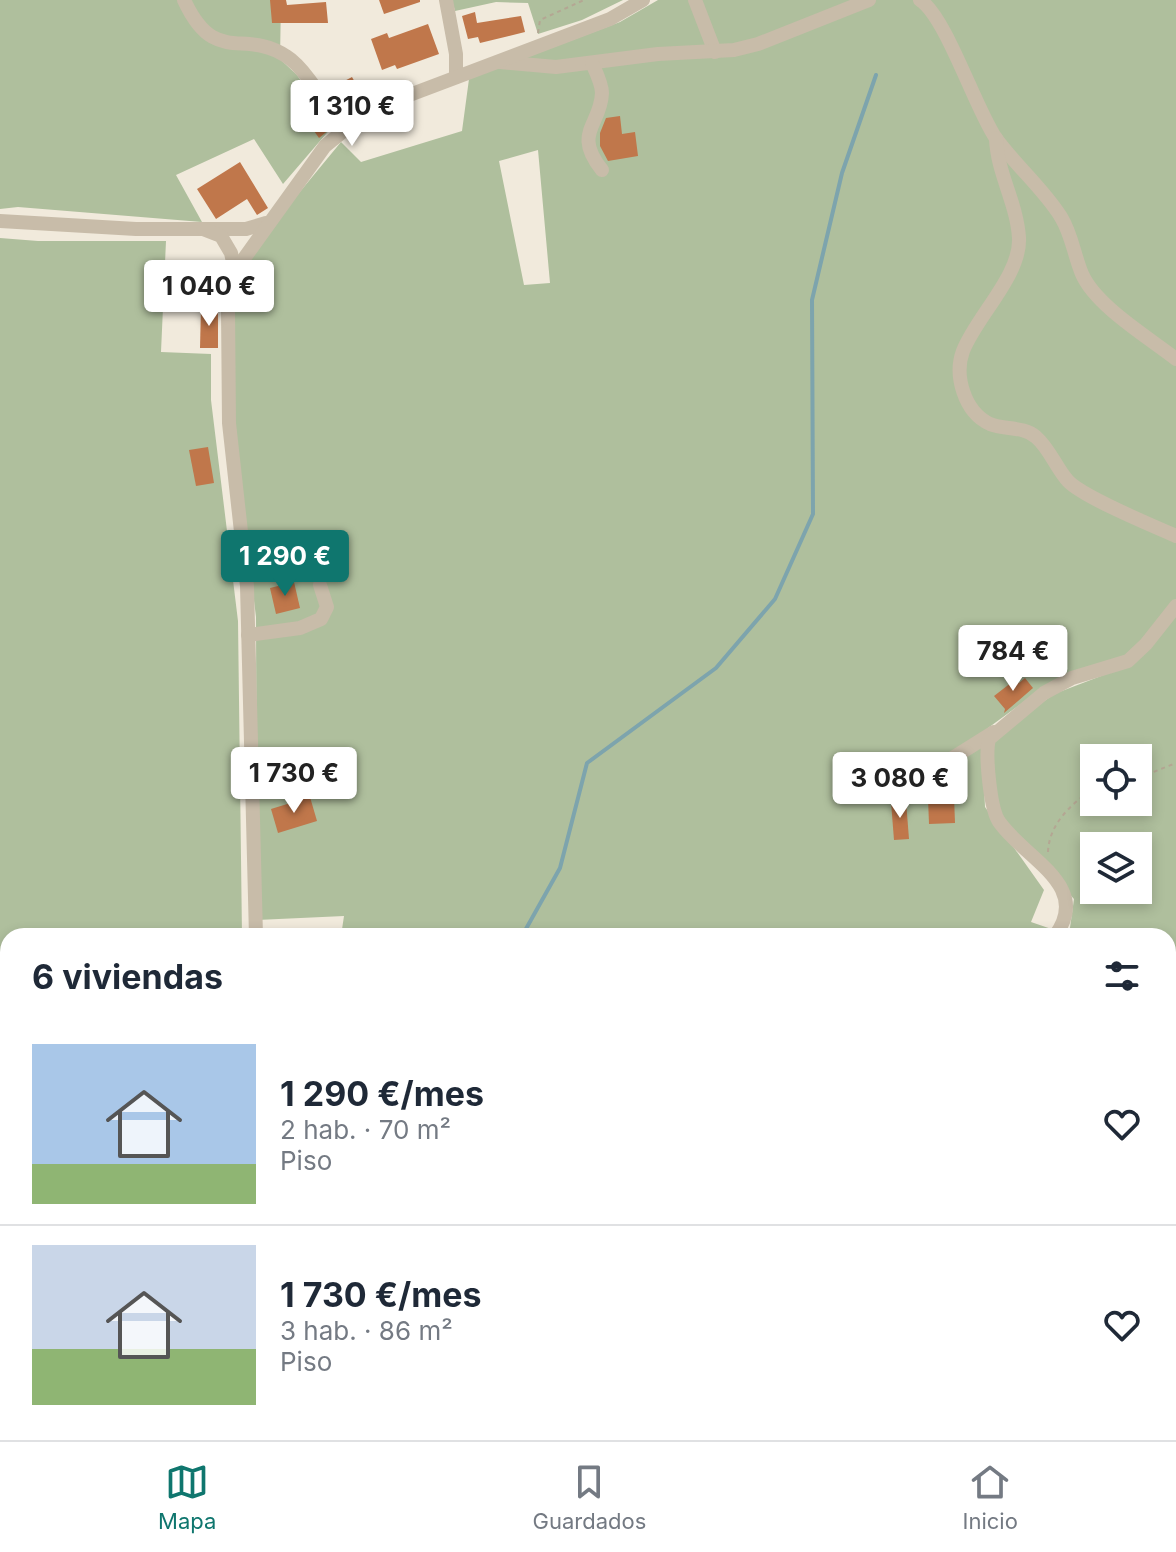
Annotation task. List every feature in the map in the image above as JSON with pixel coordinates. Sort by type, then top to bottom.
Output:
[{"type":"street","points":[[184,0],[203,30],[217,41],[264,47],[294,61],[343,130]]},
{"type":"street","points":[[446,0],[456,54],[456,77]]},
{"type":"street","points":[[256,928],[243,537],[229,423],[228,309],[235,271],[325,146],[343,130],[391,102],[610,19],[643,0]]},
{"type":"street","points":[[695,0],[715,52]]},
{"type":"street","points":[[496,62],[556,67],[658,54],[715,52],[758,44],[869,0]]},
{"type":"street","points":[[920,0],[936,17],[973,98],[996,138],[1061,215],[1083,275],[1097,295],[1176,359]]},
{"type":"street","points":[[592,63],[603,90],[589,136],[593,158],[602,170]]},
{"type":"street","points":[[996,138],[996,162],[1019,238],[1017,254],[1009,274],[964,347],[957,369],[963,390],[973,410],[990,424],[1035,435],[1069,483],[1176,536]]},
{"type":"street","points":[[0,221],[96,228],[203,229],[254,228],[269,222]]},
{"type":"street","points":[[203,229],[245,240],[258,236]]},
{"type":"street","points":[[221,236],[231,253],[235,271]]},
{"type":"street","points":[[248,635],[300,628],[321,619],[327,607],[320,585]]},
{"type":"street","points":[[924,789],[927,774],[934,768],[994,732],[1044,693],[1072,678],[1128,661],[1176,606]]},
{"type":"street","points":[[994,732],[986,750],[993,812],[999,823],[1047,872],[1069,906],[1068,916],[1060,928]]},
{"type":"path","points":[[541,45],[538,37],[540,20],[584,0]]},
{"type":"path","points":[[1152,773],[1176,763]]},
{"type":"path","points":[[1047,872],[1049,837],[1060,818],[1080,800]]},
{"type":"green space","points":[[0,0],[281,0],[280,59],[297,75],[332,127],[283,184],[254,139],[176,175],[202,222],[18,207],[0,209]]},
{"type":"green space","points":[[452,0],[623,0],[582,20],[538,34],[528,3],[496,2],[455,11]]},
{"type":"green space","points":[[658,0],[1176,0],[1176,928],[1070,928],[1074,899],[998,815],[991,750],[996,736],[1054,694],[1122,668],[1052,681],[988,728],[982,742],[985,807],[1044,890],[1031,922],[1049,928],[342,928],[344,916],[257,920],[256,617],[232,421],[230,320],[237,279],[261,239],[341,142],[361,162],[462,131],[469,79],[620,22]],"holes":[[[538,150],[550,283],[524,285],[499,161]]]},
{"type":"green space","points":[[0,238],[166,241],[161,352],[211,354],[211,400],[238,621],[242,928],[0,928]]},
{"type":"building","points":[[270,0],[286,0],[287,5],[326,2],[328,23],[272,23]]},
{"type":"building","points":[[379,0],[420,0],[420,2],[384,14]]},
{"type":"building","points":[[475,12],[477,23],[521,16],[525,32],[480,43],[478,37],[468,39],[462,16]]},
{"type":"building","points":[[428,24],[439,54],[397,69],[395,65],[382,70],[371,39],[387,33],[389,38]]},
{"type":"building","points":[[352,77],[366,102],[344,114],[333,96],[337,94],[333,87]]},
{"type":"building","points":[[317,108],[330,129],[319,138],[304,117]]},
{"type":"building","points":[[620,116],[622,134],[635,132],[638,156],[608,161],[600,146],[600,133],[606,118]]},
{"type":"building","points":[[240,162],[268,208],[257,215],[247,199],[216,219],[197,189]]},
{"type":"building","points":[[242,287],[258,287],[258,308],[238,309]]},
{"type":"building","points":[[201,307],[218,308],[218,348],[200,348]]},
{"type":"building","points":[[208,447],[214,483],[196,486],[189,450]]},
{"type":"building","points":[[294,582],[300,608],[276,614],[270,588]]},
{"type":"building","points":[[1025,678],[1033,688],[1004,713],[1005,709],[994,696],[1016,679],[1019,683]]},
{"type":"building","points":[[954,796],[955,823],[929,824],[928,798]]},
{"type":"building","points":[[310,797],[317,821],[278,833],[271,809]]},
{"type":"building","points":[[906,801],[909,839],[894,840],[891,802]]},
{"type":"waterway","points":[[526,928],[560,868],[587,763],[716,668],[775,599],[813,514],[812,300],[842,173],[876,75]]}]
